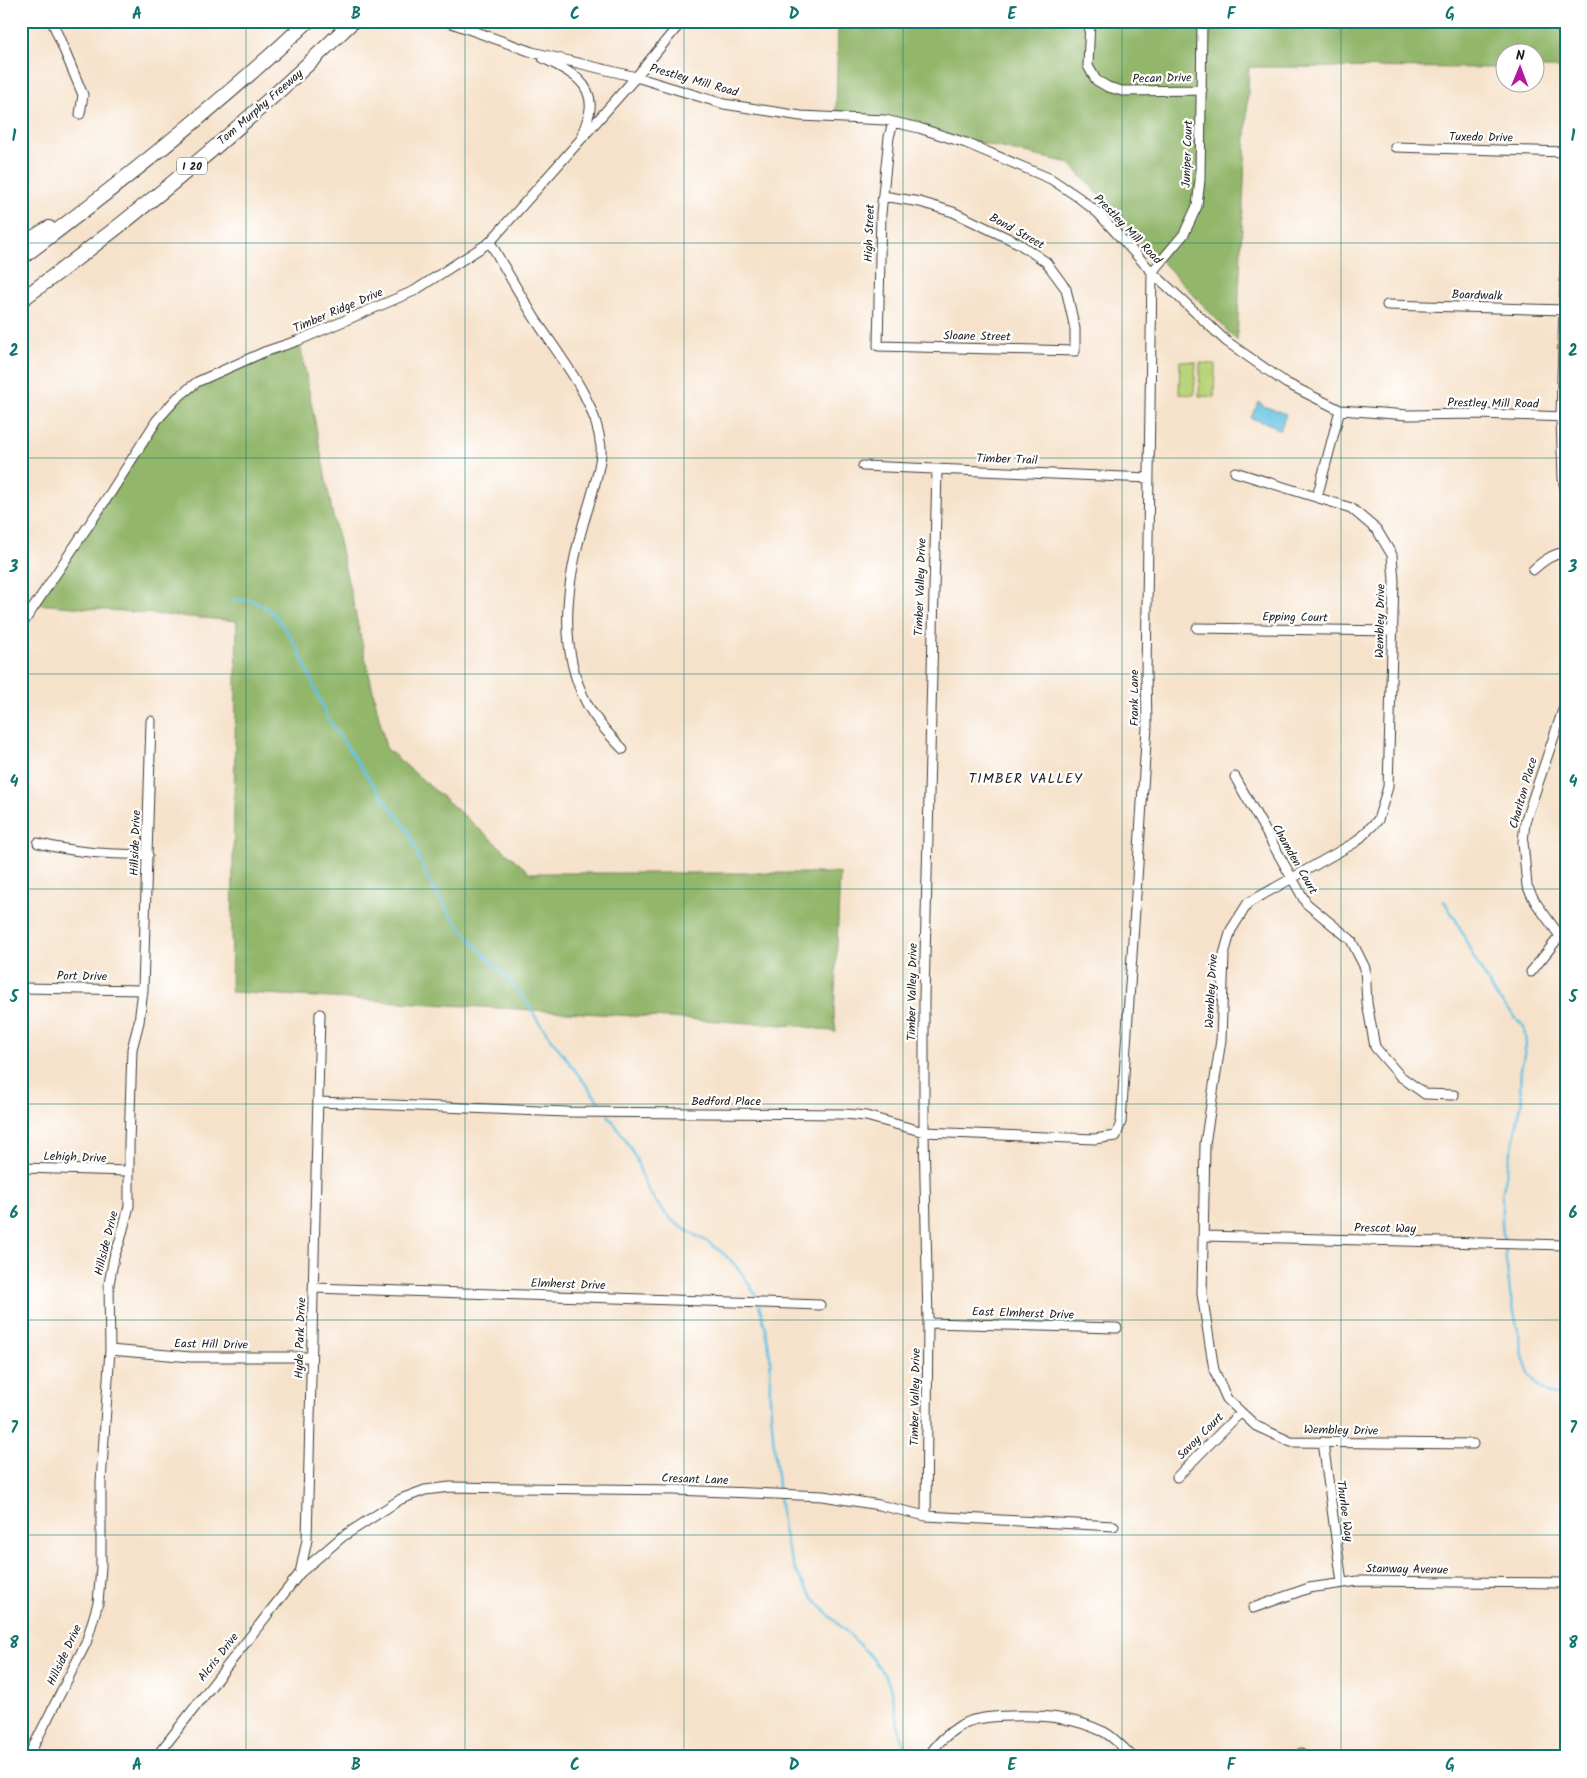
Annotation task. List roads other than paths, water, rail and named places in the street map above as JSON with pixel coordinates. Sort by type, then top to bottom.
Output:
[{"type":"highway","name":"I 20","points":[[21,258],[104,196],[253,71],[308,21]]},
{"type":"highway","name":"Tom Murphy Freeway","points":[[21,300],[169,185],[249,117],[353,21]]},
{"type":"highway","points":[[21,245],[104,196]]},
{"type":"street","points":[[52,21],[83,95],[80,114]]},
{"type":"street","name":"Prestley Mill Road","points":[[446,21],[532,52],[636,77],[724,104],[801,116],[893,122],[966,143],[1051,179],[1098,213],[1152,272],[1226,341],[1286,383],[1340,410],[1408,415],[1563,416]]},
{"type":"street","name":"Timber Ridge Drive","points":[[21,626],[157,420],[177,398],[197,382],[264,352],[297,341],[414,291],[490,242],[636,77],[682,21]]},
{"type":"street","name":"Pecan Drive","points":[[1090,21],[1088,66],[1096,80],[1122,92],[1202,90]]},
{"type":"street","name":"Juniper Court","points":[[1152,272],[1184,234],[1197,206],[1200,180],[1202,21]]},
{"type":"street","name":"Prestley Mill Road","points":[[532,52],[575,75],[588,93],[590,109],[581,138]]},
{"type":"street","name":"High Street","points":[[878,346],[883,196],[889,137],[893,122]]},
{"type":"street","name":"Tuxedo Drive","points":[[1395,147],[1566,152]]},
{"type":"street","name":"Bond Street","points":[[883,196],[920,202],[953,212],[1018,243],[1046,262],[1066,289],[1072,308],[1075,350]]},
{"type":"street","points":[[1566,236],[1563,416],[1563,479],[1566,492]]},
{"type":"street","points":[[490,242],[534,316],[587,398],[597,425],[602,449],[572,566],[567,624],[576,681],[586,704],[603,728],[623,749]]},
{"type":"street","name":"Frank Lane","points":[[1121,1122],[1147,727],[1146,673],[1152,272]]},
{"type":"street","name":"Boardwalk","points":[[1387,305],[1565,310]]},
{"type":"street","name":"Sloane Street","points":[[878,346],[1075,350]]},
{"type":"street","points":[[1317,497],[1340,410]]},
{"type":"street","name":"Timber Trail","points":[[863,466],[1149,478]]},
{"type":"street","name":"Timber Valley Drive","points":[[926,1516],[928,1323],[924,1132],[924,989],[936,469]]},
{"type":"street","name":"Wembley Drive","points":[[1235,472],[1352,508],[1377,530],[1392,556],[1394,581],[1393,630],[1388,787],[1378,820],[1356,842],[1248,903],[1231,930],[1224,954],[1221,1040],[1205,1144],[1202,1294],[1214,1370],[1227,1399],[1256,1426],[1291,1442],[1473,1444]]},
{"type":"street","points":[[1533,570],[1544,560],[1558,553],[1566,552]]},
{"type":"street","name":"Epping Court","points":[[1197,628],[1393,630]]},
{"type":"street","name":"Charlton Place","points":[[1563,938],[1536,903],[1526,886],[1523,842],[1525,822],[1566,701]]},
{"type":"street","name":"Hillside Drive","points":[[28,1757],[86,1643],[98,1603],[101,1482],[110,1350],[109,1284],[114,1257],[120,1242],[129,1206],[132,1049],[139,1022],[142,990],[151,721]]},
{"type":"street","name":"Chamden Court","points":[[1235,777],[1306,903],[1351,940],[1365,968],[1367,1003],[1375,1047],[1400,1076],[1425,1094],[1454,1095]]},
{"type":"street","points":[[38,843],[62,850],[148,855]]},
{"type":"street","points":[[1531,972],[1563,938]]},
{"type":"street","name":"Port Drive","points":[[21,988],[142,990]]},
{"type":"street","name":"Hyde Park Drive","points":[[300,1573],[307,1540],[320,1014]]},
{"type":"street","name":"Bedford Place","points":[[318,1102],[567,1112],[845,1114],[866,1116],[924,1132],[1094,1139],[1116,1136],[1121,1122]]},
{"type":"street","name":"Lehigh Drive","points":[[21,1168],[129,1171]]},
{"type":"street","name":"Prescot Way","points":[[1203,1236],[1566,1245]]},
{"type":"street","name":"Elmherst Drive","points":[[314,1288],[820,1305]]},
{"type":"street","name":"East Elmherst Drive","points":[[928,1323],[1117,1328]]},
{"type":"street","name":"East Hill Drive","points":[[110,1350],[191,1357],[312,1357]]},
{"type":"street","name":"Savoy Court","points":[[1177,1477],[1241,1412]]},
{"type":"street","name":"Thurloe Way","points":[[1323,1442],[1342,1583]]},
{"type":"street","name":"Cresant Lane","points":[[300,1573],[342,1537],[401,1499],[425,1490],[450,1487],[675,1490],[823,1496],[879,1504],[926,1516],[1114,1526]]},
{"type":"street","name":"Alcris Drive","points":[[156,1757],[300,1573]]},
{"type":"street","name":"Stanway Avenue","points":[[1253,1608],[1309,1588],[1358,1581],[1566,1583]]},
{"type":"street","points":[[928,1757],[935,1746],[962,1724],[976,1719],[996,1717],[1048,1717],[1087,1725],[1106,1733],[1133,1757]]},
{"type":"water","points":[[1258,403],[1286,414],[1280,430],[1276,429],[1275,426],[1251,418]]},
{"type":"waterway","points":[[232,600],[250,600],[262,605],[273,613],[297,647],[328,719],[367,776],[408,830],[423,868],[451,916],[524,998],[538,1021],[605,1110]]},
{"type":"waterway","points":[[1444,901],[1497,997],[1524,1027],[1526,1045],[1521,1069],[1520,1086],[1522,1100],[1502,1195],[1502,1225],[1510,1293],[1524,1360],[1536,1384],[1547,1393],[1566,1399]]},
{"type":"waterway","points":[[608,1115],[635,1156],[644,1182],[659,1206],[675,1222],[725,1255],[749,1283],[758,1300]]},
{"type":"waterway","points":[[759,1305],[769,1350],[770,1394],[782,1519],[792,1563],[806,1588],[817,1602],[864,1649],[885,1676],[893,1696],[902,1740],[906,1750],[912,1757]]},
{"type":"district","name":"TIMBER VALLEY","points":[[1026,778]]}]
